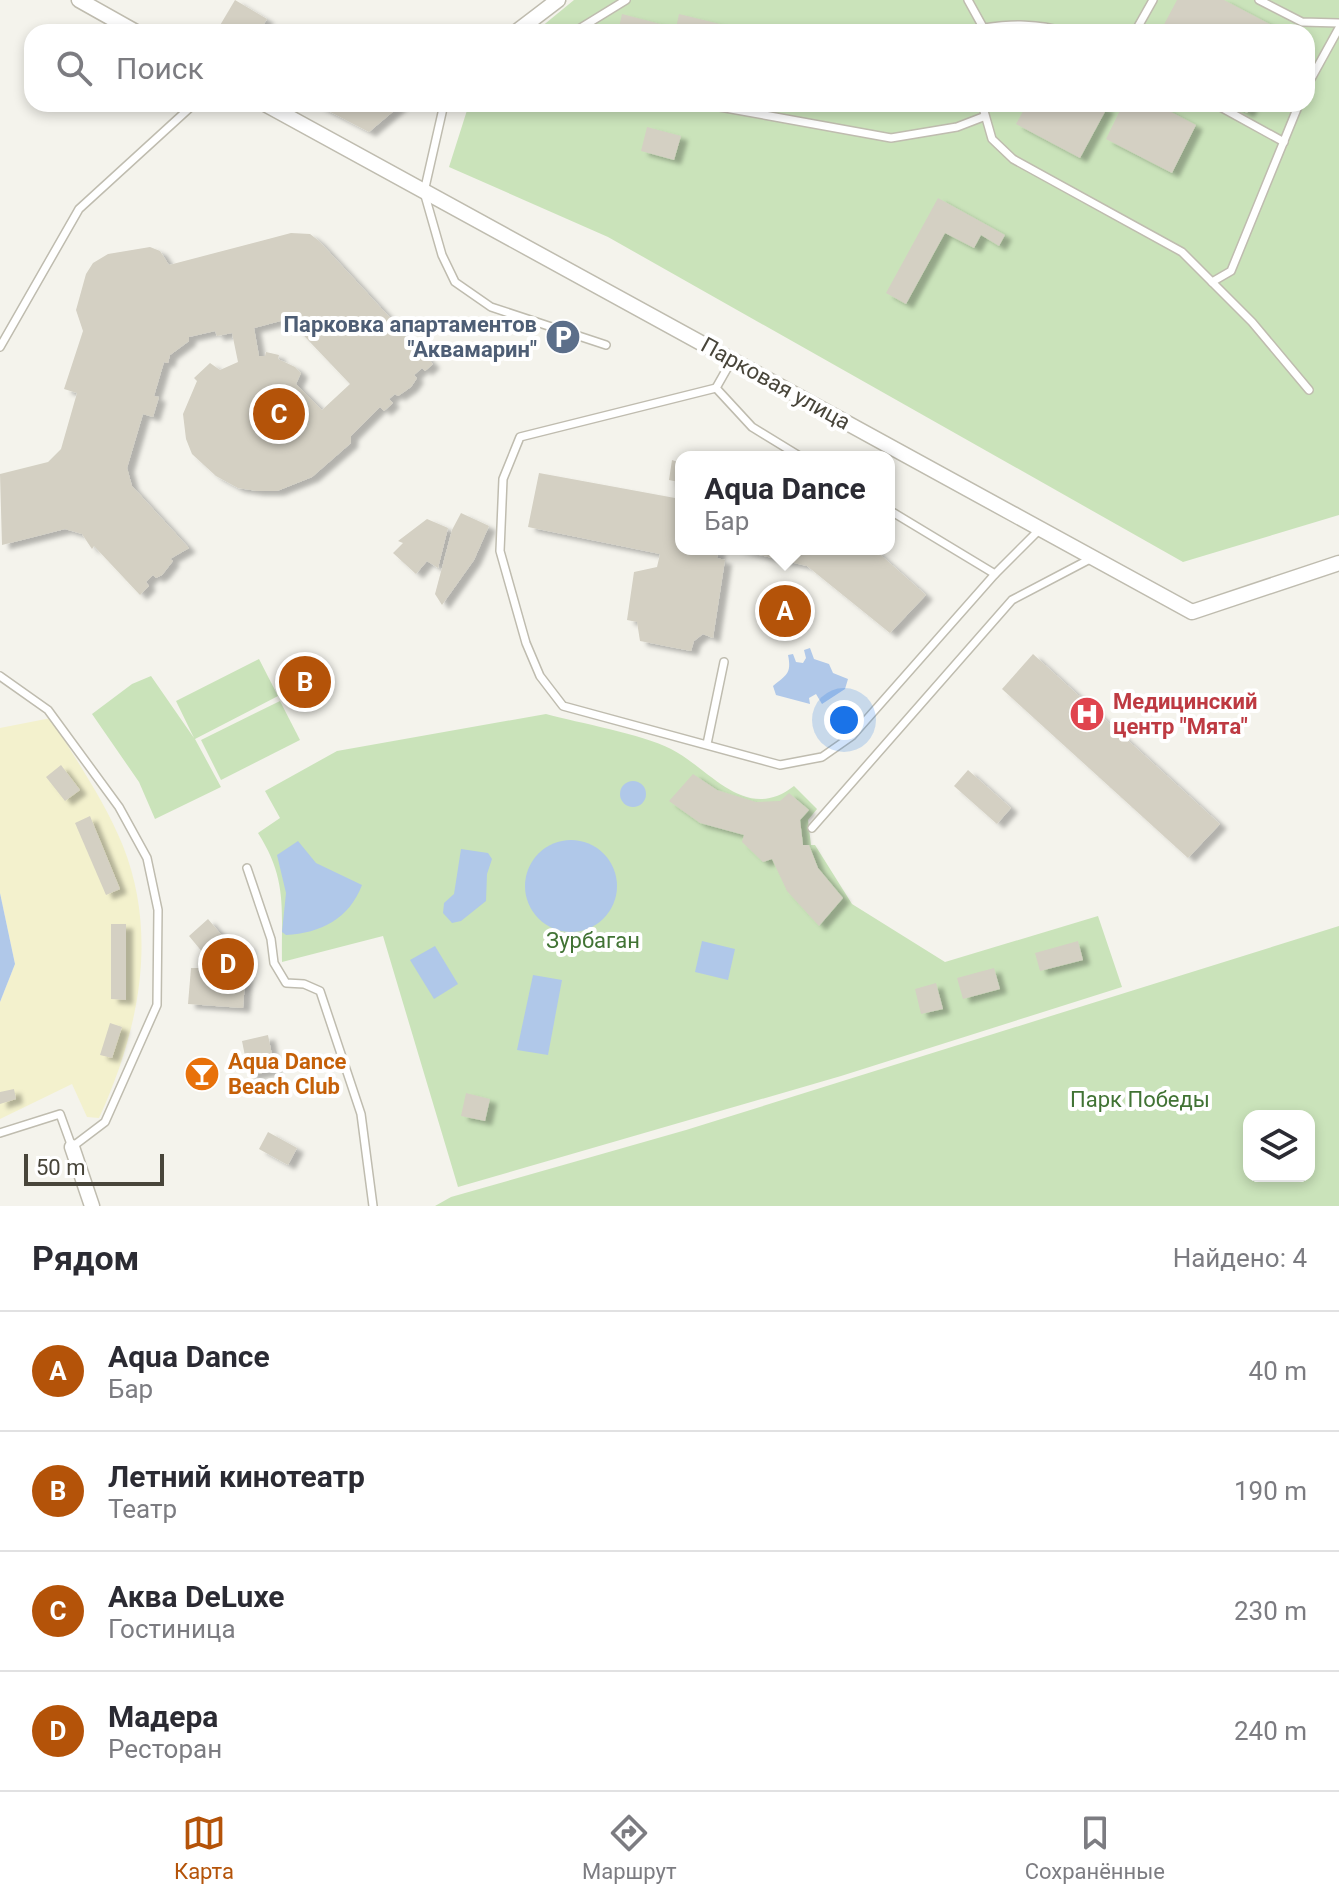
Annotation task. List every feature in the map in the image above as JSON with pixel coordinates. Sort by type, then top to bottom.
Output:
[{"type":"street","points":[[79,0],[122,24]]},
{"type":"street","points":[[526,24],[558,0]]},
{"type":"street","name":"Парковая улица","points":[[279,112],[1192,612],[1339,563]]},
{"type":"street","points":[[72,1147],[92,1206]]},
{"type":"lane","points":[[587,24],[626,0]]},
{"type":"lane","points":[[968,0],[981,24]]},
{"type":"lane","points":[[1140,24],[1153,0]]},
{"type":"lane","points":[[1259,0],[1302,22],[1339,25],[1315,71]]},
{"type":"lane","points":[[530,21],[533,24]]},
{"type":"lane","points":[[0,347],[79,209],[185,112]]},
{"type":"lane","points":[[442,112],[424,192],[442,255],[455,282],[491,307],[606,345]]},
{"type":"lane","points":[[747,112],[891,138],[957,127],[983,117]]},
{"type":"lane","points":[[983,112],[992,139],[1013,159],[1182,252],[1252,322],[1309,390]]},
{"type":"lane","points":[[1230,112],[1284,142]]},
{"type":"lane","points":[[1212,282],[1231,271],[1296,112]]},
{"type":"lane","points":[[733,358],[716,388],[520,437],[503,479],[500,551],[526,643],[540,676],[563,706],[780,765],[822,757],[852,736],[995,574],[1040,529]]},
{"type":"lane","points":[[716,388],[752,427],[791,451]]},
{"type":"lane","points":[[895,514],[995,574]]},
{"type":"lane","points":[[812,828],[1012,600],[1093,558]]},
{"type":"lane","points":[[707,744],[724,662]]},
{"type":"lane","points":[[0,676],[48,710],[119,807],[147,858],[158,910],[157,1005],[105,1122],[72,1147],[60,1114],[0,1133]]},
{"type":"lane","points":[[247,868],[271,939],[274,963],[286,983],[304,984],[320,991],[361,1114],[373,1206]]},
{"type":"green space","points":[[574,0],[1339,0],[1339,515],[1183,562],[608,237],[449,167],[466,112],[1315,112],[1315,24],[545,24]]},
{"type":"green space","points":[[259,659],[278,696],[195,739],[221,787],[155,819],[139,782],[92,714],[132,684],[151,676],[194,738],[176,701]]},
{"type":"green space","points":[[280,701],[300,740],[221,780],[201,740]]},
{"type":"green space","name":"Зурбаган","points":[[546,714],[659,744],[744,796],[760,799],[777,796],[794,786],[817,809],[808,820],[811,845],[815,845],[852,904],[945,962],[1098,916],[1122,987],[841,1076],[458,1187],[383,936],[282,962],[279,881],[258,833],[280,818],[265,791],[337,751]]},
{"type":"green space","name":"Парк Победы","points":[[1339,926],[1339,1206],[435,1206],[451,1197],[686,1130]]},
{"type":"sand","points":[[51,718],[99,797],[123,846],[134,880],[140,915],[142,950],[139,984],[124,1052],[99,1118],[87,1117],[72,1084],[0,1119],[0,1002],[15,964],[0,893],[0,728]]},
{"type":"water","points":[[810,648],[814,659],[829,664],[833,673],[848,679],[845,689],[822,704],[816,694],[809,698],[810,704],[776,695],[773,686],[787,674],[788,655],[793,654],[796,662],[803,663],[806,658],[804,650]]},
{"type":"water","points":[[633,781],[642,785],[646,794],[642,803],[633,807],[624,803],[620,794],[624,785]]},
{"type":"water","points":[[571,840],[589,844],[603,854],[613,868],[617,886],[613,904],[603,918],[589,928],[571,932],[553,928],[539,918],[529,904],[525,886],[529,868],[539,854],[553,844]]},
{"type":"water","points":[[298,841],[316,863],[362,885],[350,907],[332,922],[311,931],[286,935],[282,932],[286,893],[277,855]]},
{"type":"water","points":[[461,849],[488,853],[492,859],[487,874],[486,901],[461,921],[452,923],[443,913],[444,903],[454,894]]},
{"type":"water","points":[[0,893],[15,964],[0,1002]]},
{"type":"water","points":[[702,941],[735,949],[728,980],[695,972]]},
{"type":"water","points":[[435,946],[458,984],[434,999],[410,960]]},
{"type":"water","points":[[533,975],[562,980],[548,1055],[517,1050]]},
{"type":"building","points":[[235,0],[267,19],[264,24],[221,24]]},
{"type":"building","points":[[1177,0],[1224,0],[1270,24],[1164,24]]},
{"type":"building","points":[[622,14],[661,24],[620,24]]},
{"type":"building","points":[[679,14],[720,24],[677,24]]},
{"type":"building","points":[[330,112],[393,112],[369,132]]},
{"type":"building","points":[[1023,112],[1105,112],[1080,158],[1016,124]]},
{"type":"building","points":[[1119,112],[1171,112],[1196,125],[1172,173],[1106,139]]},
{"type":"building","points":[[647,127],[681,136],[674,160],[641,151]]},
{"type":"building","points":[[938,198],[1005,235],[999,246],[981,235],[974,248],[945,233],[906,304],[886,293]]},
{"type":"building","points":[[291,233],[310,234],[433,364],[414,375],[417,378],[411,387],[389,399],[393,403],[384,411],[380,407],[351,436],[351,443],[312,477],[277,491],[257,491],[238,488],[216,476],[192,454],[186,439],[183,414],[197,381],[194,378],[210,363],[220,370],[238,362],[232,333],[217,336],[215,331],[189,337],[189,341],[170,355],[168,363],[164,362],[154,396],[159,397],[153,417],[143,414],[127,468],[132,486],[189,548],[170,559],[173,561],[162,575],[156,578],[153,575],[146,582],[149,586],[140,595],[94,546],[92,549],[82,534],[65,529],[2,545],[0,474],[48,462],[61,449],[77,393],[64,389],[83,331],[76,310],[86,274],[93,263],[108,254],[150,247],[160,251],[169,265]],"holes":[[[288,319],[350,384],[322,410],[296,384],[301,373],[295,367],[278,359],[279,355],[266,352],[265,356],[259,356],[254,328]]]},
{"type":"building","points":[[672,460],[675,461],[675,481],[669,480]]},
{"type":"building","points":[[539,473],[675,498],[675,555],[718,555],[717,558],[725,560],[713,638],[703,634],[694,641],[691,651],[640,641],[637,622],[627,620],[634,572],[657,567],[660,554],[528,527]]},
{"type":"building","points":[[461,513],[489,526],[474,560],[442,605],[435,594],[452,530]]},
{"type":"building","points":[[427,519],[448,528],[438,568],[427,561],[416,574],[393,553],[403,543],[398,541]]},
{"type":"building","points":[[760,555],[881,555],[926,595],[890,633],[807,566]]},
{"type":"building","points":[[1033,654],[1220,824],[1188,858],[1002,689]]},
{"type":"building","points":[[61,765],[80,790],[65,801],[46,777]]},
{"type":"building","points":[[968,770],[1011,808],[997,824],[954,786]]},
{"type":"building","points":[[693,774],[717,790],[756,802],[780,801],[789,793],[809,810],[800,820],[803,845],[809,845],[818,868],[843,898],[819,926],[787,891],[772,859],[763,862],[742,842],[744,835],[700,823],[669,801]]},
{"type":"building","points":[[90,816],[120,889],[106,895],[75,823]]},
{"type":"building","points":[[208,919],[230,945],[248,946],[243,1008],[188,1004],[191,968],[209,968],[209,960],[189,936]]},
{"type":"building","points":[[111,924],[126,924],[126,1000],[111,999]]},
{"type":"building","points":[[1078,941],[1083,960],[1040,971],[1035,953]]},
{"type":"building","points":[[994,968],[1000,989],[963,999],[957,978]]},
{"type":"building","points":[[936,983],[943,1009],[921,1014],[915,989]]},
{"type":"building","points":[[110,1023],[122,1027],[112,1058],[100,1055]]},
{"type":"building","points":[[268,1035],[275,1070],[249,1076],[242,1041]]},
{"type":"building","points":[[14,1089],[16,1099],[0,1104],[0,1092]]},
{"type":"building","points":[[466,1093],[490,1099],[485,1121],[461,1116]]},
{"type":"building","points":[[268,1132],[297,1148],[288,1165],[259,1149]]},
{"type":"place","name":"Парковка апартаментов \"Аквамарин\"","points":[[563,337]]},
{"type":"place","name":"Аква DeLuxe","points":[[279,414]]},
{"type":"place","name":"Aqua Dance","points":[[785,611]]},
{"type":"place","name":"Летний кинотеатр","points":[[305,682]]},
{"type":"place","name":"Медицинский центр \"Мята\"","points":[[1087,714]]},
{"type":"place","name":"Мадера","points":[[228,964]]},
{"type":"place","name":"Aqua Dance Beach Club","points":[[202,1074]]}]
